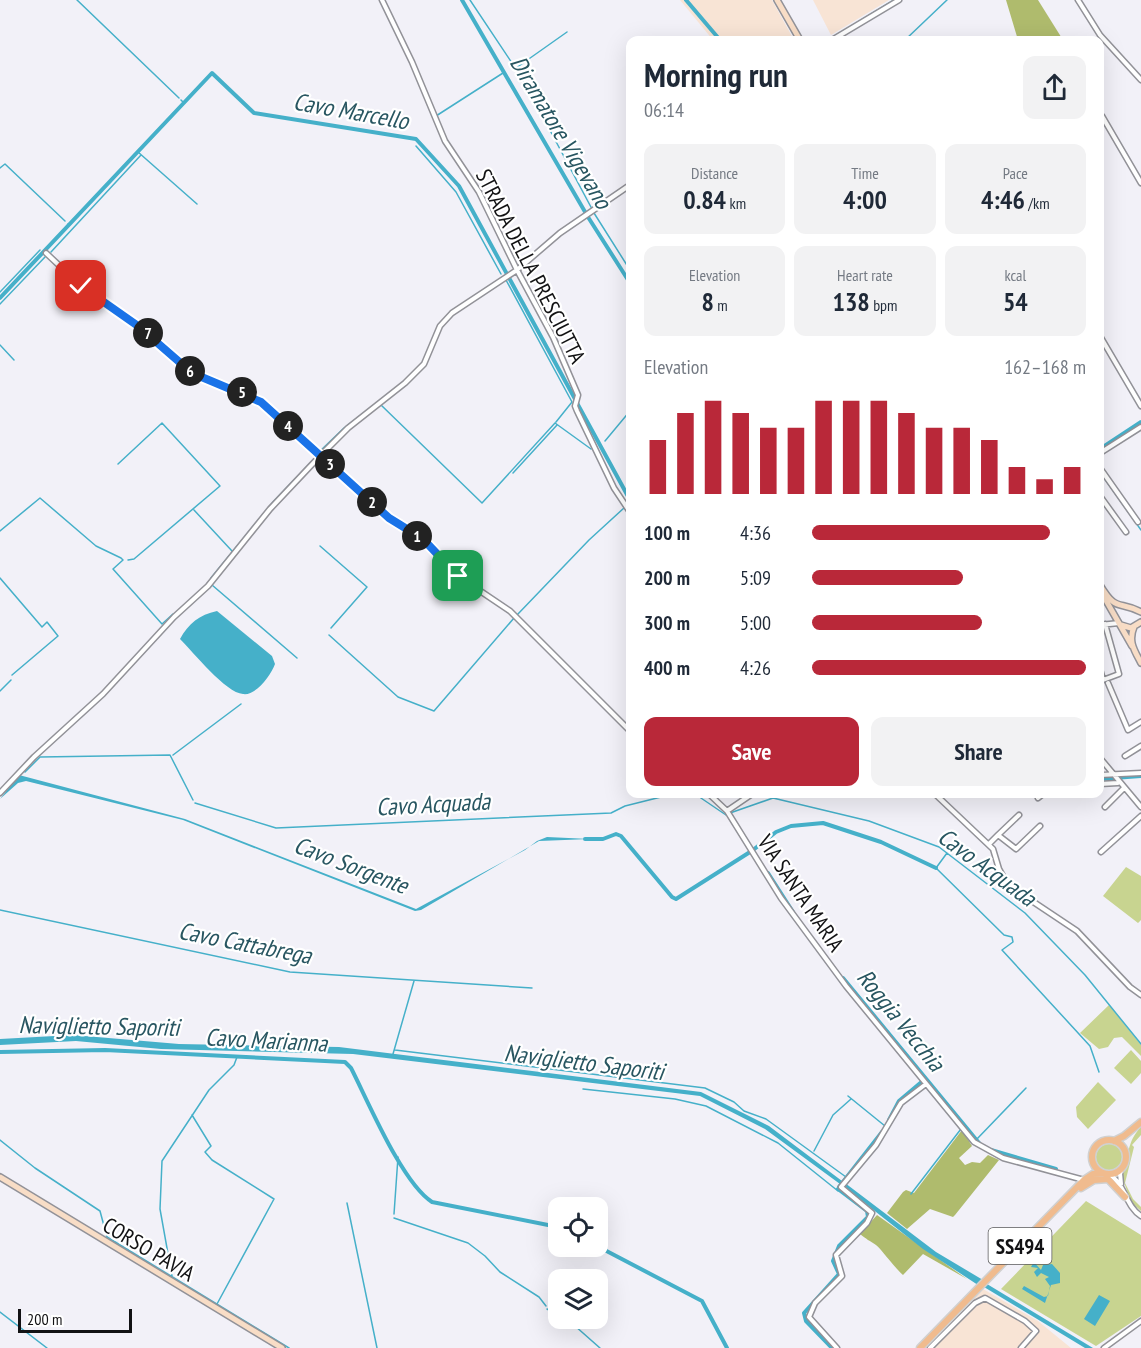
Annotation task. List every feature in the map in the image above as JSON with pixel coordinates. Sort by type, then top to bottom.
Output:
[{"type":"main road","points":[[777,0],[798,36]]},
{"type":"main road","points":[[1104,591],[1113,604],[1123,608],[1132,607],[1139,611],[1138,624],[1130,637],[1132,646]]},
{"type":"main road","points":[[1104,597],[1141,663]]},
{"type":"main road","points":[[1123,608],[1118,615],[1120,623],[1127,628],[1138,624]]},
{"type":"main road","name":"SS494","points":[[1084,1180],[1094,1151],[1099,1144],[1114,1142],[1141,1122]]},
{"type":"main road","name":"SS494","points":[[920,1348],[1084,1180],[1093,1174],[1117,1172],[1123,1166],[1124,1151],[1135,1128]]},
{"type":"main road","points":[[1114,1142],[1124,1151]]},
{"type":"main road","points":[[1092,1160],[1096,1168],[1106,1174]]},
{"type":"main road","name":"CORSO PAVIA","points":[[0,1177],[282,1348]]},
{"type":"main road","points":[[1056,1209],[1085,1184],[1101,1178],[1115,1183],[1125,1195]]},
{"type":"main road","points":[[955,1323],[956,1311]]},
{"type":"street","name":"STRADA DELLA PRESCIUTTA","points":[[382,0],[403,41],[445,141],[480,192],[517,270],[553,337],[578,395],[575,406],[577,411],[614,488],[626,506]]},
{"type":"street","points":[[839,36],[898,0]]},
{"type":"street","points":[[1078,0],[1102,36]]},
{"type":"street","points":[[1104,38],[1141,80]]},
{"type":"street","points":[[1104,119],[1141,183]]},
{"type":"street","points":[[0,793],[103,694],[174,617],[208,586],[270,508],[320,456],[348,428],[398,389],[424,364],[440,326],[452,313],[517,270],[560,232],[626,188]]},
{"type":"street","points":[[46,253],[81,286],[138,326],[192,373],[261,402],[394,522],[423,539],[458,576],[510,611],[626,727]]},
{"type":"street","points":[[1104,343],[1141,406]]},
{"type":"street","points":[[1104,450],[1141,427]]},
{"type":"street","points":[[1104,474],[1138,522]]},
{"type":"street","points":[[1104,502],[1126,532]]},
{"type":"street","points":[[1104,625],[1120,623]]},
{"type":"street","points":[[1104,631],[1119,674],[1104,680]]},
{"type":"street","points":[[1107,683],[1128,730],[1141,722]]},
{"type":"street","points":[[1125,756],[1141,746]]},
{"type":"street","points":[[1104,763],[1141,807]]},
{"type":"street","points":[[1104,782],[1141,772]]},
{"type":"street","points":[[1104,777],[1115,778]]},
{"type":"street","points":[[1105,807],[1124,788]]},
{"type":"street","name":"VIA SANTA MARIA","points":[[713,798],[727,811],[814,944],[974,1142],[992,1153],[1084,1180]]},
{"type":"street","points":[[727,811],[746,798]]},
{"type":"street","points":[[940,798],[989,844],[996,855],[999,869],[1007,881],[1077,931],[1130,987],[1141,995]]},
{"type":"street","points":[[989,844],[1019,815]]},
{"type":"street","points":[[1101,852],[1141,816]]},
{"type":"street","points":[[998,836],[1016,849],[1040,826]]},
{"type":"street","points":[[837,1348],[809,1317],[815,1303],[842,1276],[836,1255],[867,1223],[872,1213],[842,1185],[876,1145],[902,1103],[925,1082]]},
{"type":"street","points":[[1123,1166],[1119,1178],[1125,1195]]},
{"type":"street","points":[[1106,1174],[1116,1179],[1132,1210],[1141,1216]]},
{"type":"street","points":[[930,1348],[983,1299],[988,1299],[1025,1321],[1036,1331],[1021,1348]]},
{"type":"street","points":[[1104,1348],[1141,1321]]},
{"type":"street","points":[[1136,1324],[1141,1331]]},
{"type":"shaded area","points":[[680,0],[772,0],[792,36],[710,36]]},
{"type":"shaded area","points":[[813,0],[889,0],[831,35]]},
{"type":"shaded area","points":[[983,1289],[1038,1321],[1071,1348],[924,1348]]},
{"type":"green space","points":[[1006,0],[1038,0],[1060,36],[1017,36]]},
{"type":"green space","points":[[1126,867],[1141,876],[1141,920],[1138,923],[1103,896]]},
{"type":"green space","points":[[1109,1005],[1141,1045],[1141,1056],[1122,1037],[1114,1038],[1108,1047],[1099,1049],[1080,1033]]},
{"type":"green space","points":[[1131,1050],[1141,1061],[1141,1073],[1131,1084],[1114,1068]]},
{"type":"green space","points":[[1098,1082],[1116,1100],[1088,1129],[1077,1117],[1076,1107]]},
{"type":"green space","points":[[1141,1127],[1141,1135],[1132,1145],[1134,1147],[1125,1183],[1133,1199],[1141,1207],[1141,1211],[1131,1202],[1121,1174],[1130,1144]]},
{"type":"green space","points":[[962,1130],[972,1146],[959,1158],[965,1165],[972,1162],[980,1163],[988,1155],[999,1160],[953,1217],[930,1209],[907,1229],[887,1213],[903,1192],[906,1190],[914,1193]]},
{"type":"green space","points":[[1109,1144],[1118,1148],[1122,1157],[1118,1166],[1109,1170],[1100,1166],[1096,1157],[1100,1148]]},
{"type":"green space","points":[[1086,1201],[1141,1235],[1141,1316],[1096,1346],[1001,1289]]},
{"type":"green space","points":[[877,1215],[967,1279],[923,1254],[903,1275],[879,1247],[860,1234]]},
{"type":"water","points":[[217,611],[272,656],[275,664],[273,669],[267,679],[253,692],[243,694],[228,687],[180,639],[195,620]]},
{"type":"water","points":[[19,775],[185,819],[416,909],[506,860],[421,910],[415,911],[183,820],[26,781],[18,783],[0,799]]},
{"type":"water","points":[[547,837],[590,839],[539,841],[530,846],[537,841]]},
{"type":"water","points":[[73,1035],[179,1044],[339,1047],[701,1092],[769,1126],[842,1181],[840,1184],[765,1129],[700,1096],[353,1054],[161,1049],[76,1041],[0,1045],[0,1039]]},
{"type":"water","points":[[845,1183],[936,1252],[983,1280],[978,1285],[923,1249],[843,1186]]},
{"type":"water","points":[[1034,1262],[1041,1270],[1043,1265],[1052,1264],[1060,1273],[1060,1283],[1051,1285],[1049,1291],[1050,1286],[1045,1279],[1049,1277],[1041,1273],[1037,1277],[1034,1272],[1038,1268],[1031,1267]]},
{"type":"water","points":[[987,1284],[1093,1348],[1085,1348],[984,1287]]},
{"type":"water","points":[[1024,1286],[1044,1297],[1047,1296],[1045,1303],[1022,1289]]},
{"type":"water","points":[[1099,1295],[1110,1301],[1095,1326],[1084,1319]]},
{"type":"waterway","points":[[77,0],[179,98]]},
{"type":"waterway","name":"Diramatore Vigevano","points":[[462,0],[588,217],[626,277]]},
{"type":"waterway","points":[[470,0],[522,78],[592,209]]},
{"type":"waterway","points":[[686,0],[717,36]]},
{"type":"waterway","name":"Cavo Cattabrega","points":[[835,36],[894,0]]},
{"type":"waterway","points":[[909,36],[947,0]]},
{"type":"waterway","points":[[516,68],[567,32]]},
{"type":"waterway","name":"Cavo Marcello","points":[[0,298],[212,73],[254,113],[416,139],[459,186],[575,399]]},
{"type":"waterway","points":[[436,116],[503,73]]},
{"type":"waterway","name":"Cavo Marcello","points":[[181,100],[184,103]]},
{"type":"waterway","points":[[416,146],[456,192],[501,274]]},
{"type":"waterway","points":[[138,152],[197,204]]},
{"type":"waterway","points":[[51,252],[141,155]]},
{"type":"waterway","points":[[0,168],[5,164],[65,221]]},
{"type":"waterway","points":[[594,213],[626,264]]},
{"type":"waterway","points":[[0,292],[40,250]]},
{"type":"waterway","points":[[0,304],[45,257]]},
{"type":"waterway","name":"Cavo Marcello","points":[[506,280],[572,402],[556,422]]},
{"type":"waterway","points":[[145,329],[180,360]]},
{"type":"waterway","points":[[0,345],[14,360]]},
{"type":"waterway","points":[[188,367],[196,373]]},
{"type":"waterway","points":[[228,386],[259,399]]},
{"type":"waterway","points":[[263,402],[315,449]]},
{"type":"waterway","points":[[319,452],[344,428],[378,402]]},
{"type":"waterway","name":"Cavo Marcello","points":[[577,403],[626,493]]},
{"type":"waterway","points":[[381,405],[482,503],[555,423],[591,449]]},
{"type":"waterway","points":[[605,441],[626,416]]},
{"type":"waterway","points":[[1104,446],[1141,422]]},
{"type":"waterway","points":[[118,464],[162,423],[220,486],[134,559],[128,560]]},
{"type":"waterway","points":[[513,473],[557,425]]},
{"type":"waterway","points":[[211,578],[274,501],[317,456]]},
{"type":"waterway","name":"Cavo Cattabrega","points":[[1104,478],[1141,530]]},
{"type":"waterway","points":[[0,531],[40,498],[96,546],[123,560],[113,569],[162,624],[173,614]]},
{"type":"waterway","points":[[517,615],[589,540],[624,508]]},
{"type":"waterway","points":[[194,510],[232,551]]},
{"type":"waterway","points":[[320,546],[367,587],[331,628]]},
{"type":"waterway","points":[[0,578],[42,627],[47,622],[58,636],[12,675]]},
{"type":"waterway","points":[[212,585],[297,658]]},
{"type":"waterway","points":[[329,635],[398,697],[434,711],[514,618]]},
{"type":"waterway","points":[[0,691],[11,680]]},
{"type":"waterway","points":[[173,755],[241,704]]},
{"type":"waterway","name":"Cavo Acquada","points":[[25,772],[40,757],[170,755],[193,800]]},
{"type":"waterway","name":"Diramatore Vigevano","points":[[1104,779],[1141,776]]},
{"type":"waterway","name":"Cavo Acquada","points":[[195,803],[276,828],[611,813],[625,806],[657,798]]},
{"type":"waterway","name":"Cavo Acquada","points":[[701,798],[726,815]]},
{"type":"waterway","name":"Cavo Acquada","points":[[730,813],[773,798],[869,821],[939,847],[1025,913],[1085,975],[1141,1044]]},
{"type":"waterway","name":"Cavo Sorgente","points":[[753,850],[776,832],[791,826],[823,823],[881,842],[936,868]]},
{"type":"waterway","name":"Cavo Sorgente","points":[[585,839],[603,839],[616,834],[621,836],[676,899],[750,852]]},
{"type":"waterway","name":"Cavo Sorgente","points":[[947,853],[936,868],[1004,935],[1012,937],[1013,942],[1002,950],[1090,1046],[1099,1072]]},
{"type":"waterway","name":"Roggia Vecchia","points":[[768,873],[793,912]]},
{"type":"waterway","name":"Cavo Cattabrega","points":[[0,910],[290,972],[532,988]]},
{"type":"waterway","name":"Roggia Vecchia","points":[[843,978],[979,1143]]},
{"type":"waterway","name":"Cavo Cattabrega","points":[[393,1054],[414,981]]},
{"type":"waterway","name":"Cavo Marianna","points":[[0,1052],[105,1050],[345,1062],[351,1068],[376,1120],[409,1178],[432,1202],[548,1225]]},
{"type":"waterway","name":"Cavo Cattabrega","points":[[395,1050],[705,1088],[734,1102],[744,1111],[766,1119],[846,1177]]},
{"type":"waterway","points":[[172,1276],[160,1209],[162,1161],[209,1090],[234,1065],[237,1057]]},
{"type":"waterway","points":[[889,1120],[899,1101],[925,1079]]},
{"type":"waterway","points":[[976,1140],[1026,1088]]},
{"type":"waterway","name":"Naviglietto Saporiti","points":[[583,1089],[675,1099],[706,1106],[778,1143],[838,1191]]},
{"type":"waterway","points":[[848,1096],[885,1126]]},
{"type":"waterway","points":[[814,1151],[833,1115],[851,1099]]},
{"type":"waterway","points":[[192,1115],[211,1146],[205,1152],[212,1160],[274,1199],[217,1304]]},
{"type":"waterway","points":[[911,1194],[964,1125]]},
{"type":"waterway","points":[[839,1187],[882,1132]]},
{"type":"waterway","points":[[0,1140],[35,1168],[100,1211],[107,1237],[289,1348]]},
{"type":"waterway","name":"Roggia Vecchia","points":[[991,1150],[1056,1169]]},
{"type":"waterway","points":[[394,1214],[398,1157]]},
{"type":"waterway","points":[[832,1348],[806,1321],[804,1313],[839,1274],[833,1261],[839,1246],[868,1217],[867,1211],[838,1189]]},
{"type":"waterway","points":[[347,1203],[377,1348]]},
{"type":"waterway","points":[[394,1218],[468,1243],[500,1272],[539,1297],[546,1306]]},
{"type":"waterway","name":"Cavo Marianna","points":[[608,1252],[702,1301],[727,1348]]},
{"type":"waterway","points":[[0,1312],[47,1348]]},
{"type":"waterway","points":[[578,1329],[600,1348]]},
{"type":"route","points":[[81,286],[157,340],[192,373],[204,380],[241,392],[261,402],[389,518],[423,539],[458,576]]}]
